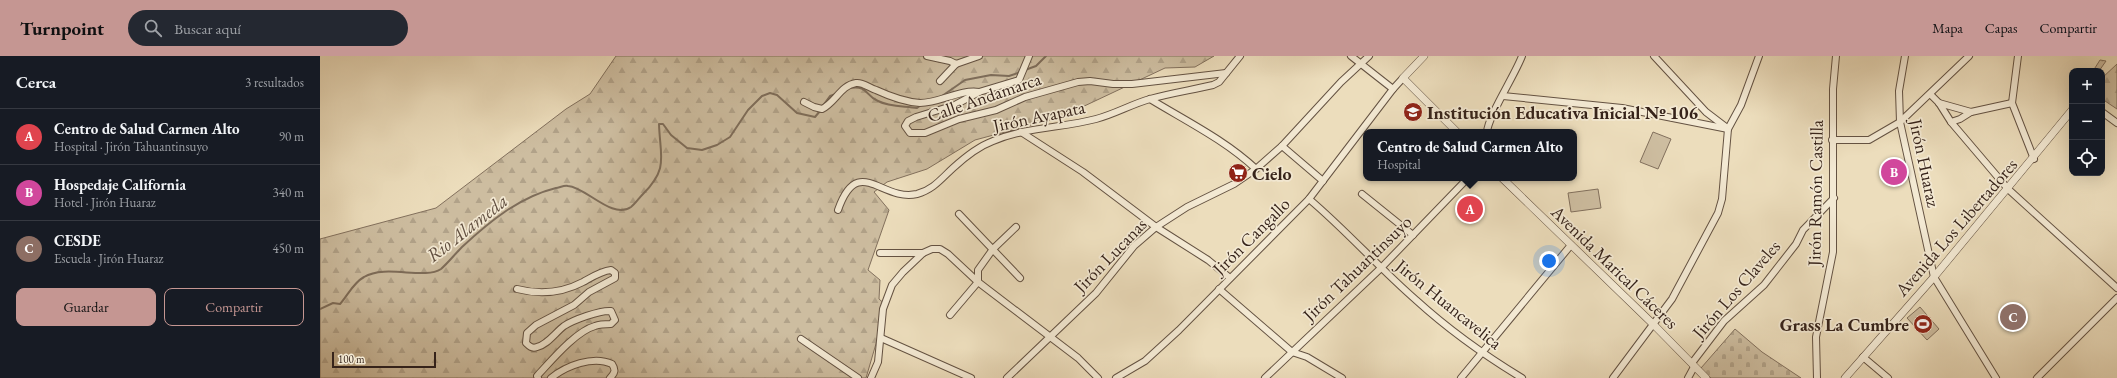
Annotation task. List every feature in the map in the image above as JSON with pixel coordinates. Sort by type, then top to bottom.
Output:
[{"type":"street","points":[[927,56],[950,61],[956,64]]},
{"type":"street","points":[[940,81],[956,64],[979,56]]},
{"type":"street","name":"Calle Andamarca","points":[[1029,56],[1019,80],[979,92],[955,105],[912,119],[905,126],[906,130],[910,133],[925,133],[959,119],[996,110],[1025,97],[1078,82],[1090,81],[1112,84],[1132,84],[1226,73]]},
{"type":"street","name":"Jirón Ayapata","points":[[838,210],[843,197],[850,186],[857,182],[866,182],[909,196],[923,193],[933,187],[976,148],[994,140],[1021,132],[1097,119],[1150,99],[1212,85],[1219,82],[1240,56]]},
{"type":"street","points":[[1351,56],[1393,89]]},
{"type":"street","name":"Jirón Lucanas","points":[[1007,378],[1096,292],[1134,246],[1156,227],[1187,207],[1234,184],[1256,170],[1282,146],[1369,56]]},
{"type":"street","points":[[1424,56],[1404,78],[1454,129]]},
{"type":"street","points":[[1488,129],[1492,116],[1522,56]]},
{"type":"street","points":[[1654,56],[1706,112],[1728,129]]},
{"type":"street","points":[[1613,378],[1672,299],[1718,214],[1722,199],[1728,129],[1741,105],[1759,56]]},
{"type":"street","name":"Jirón Ramón Castilla","points":[[1817,378],[1816,338],[1832,252],[1834,198],[1832,140],[1833,89],[1836,56]]},
{"type":"street","name":"Jirón Huaraz","points":[[1905,56],[1899,91],[1900,122],[1934,277],[1996,378]]},
{"type":"street","points":[[1832,140],[1869,140],[1900,122],[1969,56]]},
{"type":"street","points":[[2018,56],[2012,103],[2034,159]]},
{"type":"street","name":"Jirón Cangallo","points":[[1116,378],[1150,356],[1179,330],[1309,199],[1393,89],[1404,78]]},
{"type":"street","points":[[804,102],[814,107],[826,107],[846,87],[856,83],[893,97],[919,103],[945,99],[965,92],[979,92]]},
{"type":"street","points":[[1930,94],[1939,103],[1951,122],[2008,189],[2117,288]]},
{"type":"street","points":[[1503,96],[1622,108],[1728,129]]},
{"type":"street","points":[[1150,99],[1221,142],[1243,158],[1256,170]]},
{"type":"street","points":[[1939,103],[1971,112]]},
{"type":"street","points":[[1951,122],[1960,119],[1971,112],[2012,103]]},
{"type":"street","name":"Avenida Los Libertadores","points":[[1844,378],[1934,277],[2034,159],[2069,114]]},
{"type":"street","points":[[2105,114],[2117,123]]},
{"type":"street","points":[[1021,132],[1083,172],[1156,227],[1208,260],[1230,278]]},
{"type":"street","points":[[1282,146],[1322,181]]},
{"type":"street","name":"Jirón Tahuantinsuyo","points":[[1265,378],[1381,268],[1438,211],[1465,181]]},
{"type":"street","name":"Avenida Marical Cáceres","points":[[1505,181],[1654,325],[1706,378]]},
{"type":"street","points":[[1508,181],[1510,185]]},
{"type":"street","points":[[1362,194],[1413,235]]},
{"type":"street","name":"Jirón Los Claveles","points":[[1688,378],[1693,365],[1724,322],[1764,284],[1796,244],[1803,230],[1834,198]]},
{"type":"street","name":"Jirón Huancavelica","points":[[1309,199],[1355,240],[1381,268],[1416,301],[1482,354],[1522,378]]},
{"type":"street","points":[[959,214],[1020,278]]},
{"type":"street","points":[[950,315],[978,282],[978,270],[993,248],[1016,227]]},
{"type":"street","points":[[1461,378],[1571,245]]},
{"type":"street","points":[[871,378],[878,362],[883,309],[892,285],[902,272],[923,253],[932,249],[940,249],[948,254],[978,282],[1049,338],[1078,358],[1098,378]]},
{"type":"street","points":[[880,253],[923,253]]},
{"type":"street","points":[[517,289],[532,293],[555,292],[572,288],[605,271],[611,270],[615,273],[615,278],[589,292],[574,305],[536,325],[527,333],[526,343],[530,347],[536,348],[545,343],[565,325],[597,312],[611,311],[615,320],[611,324],[594,326],[580,335],[537,376],[538,378]]},
{"type":"street","points":[[1219,289],[1292,352],[1307,357],[1342,378]]},
{"type":"street","points":[[2036,378],[2117,298]]},
{"type":"street","points":[[881,338],[971,378]]},
{"type":"street","points":[[801,339],[858,378]]},
{"type":"street","points":[[1863,357],[1888,378]]},
{"type":"street","points":[[551,378],[561,370],[598,360],[612,364],[615,368],[614,374],[610,378]]},
{"type":"green space","points":[[616,56],[1214,56],[1195,67],[1165,68],[1061,117],[975,140],[927,169],[887,182],[874,192],[889,210],[868,270],[880,280],[879,299],[887,306],[866,378],[320,378],[320,239],[436,208],[566,109],[590,94]]},
{"type":"green space","points":[[2100,60],[2106,61],[2101,68],[2095,68]]},
{"type":"green space","points":[[2117,64],[2117,109],[2105,101],[2105,75]]},
{"type":"green space","points":[[1653,132],[1671,139],[1658,169],[1640,162]]},
{"type":"green space","points":[[1598,189],[1601,208],[1571,212],[1568,193]]},
{"type":"green space","name":"Grass La Cumbre","points":[[1920,307],[1939,329],[1927,340],[1907,318]]},
{"type":"green space","points":[[1735,329],[1762,352],[1801,378],[1711,378],[1701,368]]},
{"type":"waterway","name":"Rio Alameda","points":[[1025,70],[1036,66],[1046,56]]},
{"type":"waterway","name":"Rio Alameda","points":[[942,96],[965,80],[991,75],[1009,76],[1021,72]]},
{"type":"waterway","name":"Rio Alameda","points":[[849,88],[855,87],[863,89],[874,99],[882,103],[917,108],[921,105]]},
{"type":"waterway","name":"Rio Alameda","points":[[320,309],[333,303],[340,304],[357,282],[373,273],[425,273],[434,272],[441,269],[483,228],[517,204],[542,192],[568,186],[583,192],[607,206],[624,210],[631,207],[651,185],[657,177],[660,169],[661,154],[659,124],[663,124],[671,135],[687,148],[702,150],[717,145],[730,137],[748,110],[762,96],[770,93],[777,95],[797,113],[815,117],[820,111]]},
{"type":"waterway","name":"Rio Alameda","points":[[822,107],[830,96],[836,94]]},
{"type":"place","name":"Institución Educativa Inicial Nº 106","points":[[1413,112]]},
{"type":"place","name":"Hospedaje California","points":[[1894,172]]},
{"type":"place","name":"Cielo","points":[[1238,173]]},
{"type":"place","name":"Centro de Salud Carmen Alto","points":[[1470,209]]},
{"type":"place","name":"CESDE","points":[[2013,317]]},
{"type":"place","name":"Grass La Cumbre","points":[[1923,324]]}]
